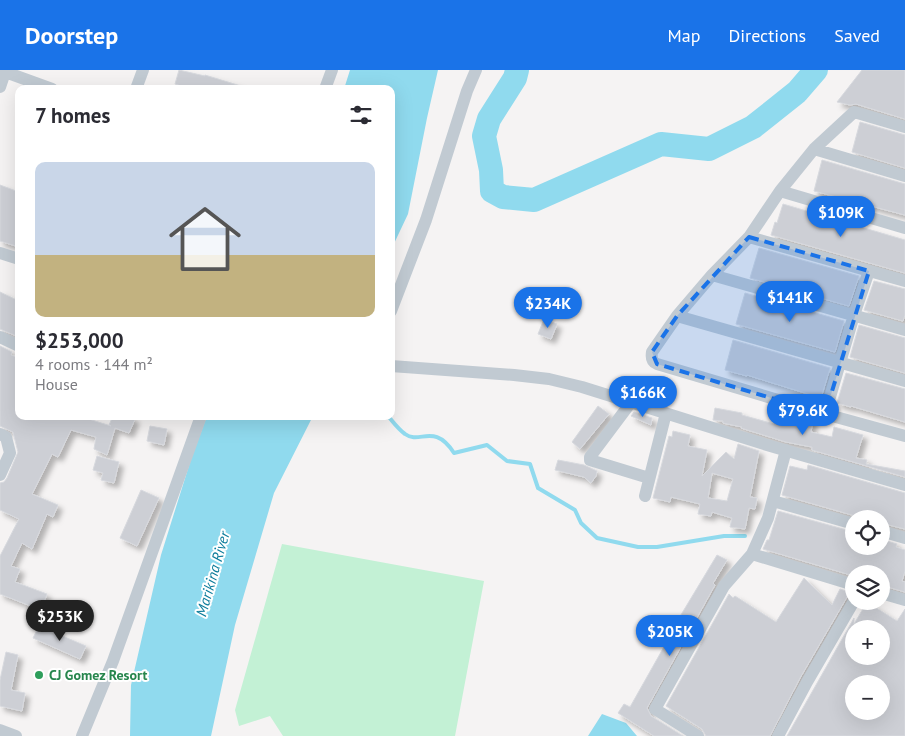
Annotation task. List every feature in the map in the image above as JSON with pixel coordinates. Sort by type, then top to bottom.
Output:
[{"type":"street","points":[[137,85],[143,70]]},
{"type":"street","points":[[326,85],[332,70]]},
{"type":"street","points":[[395,301],[426,220],[467,91],[476,70]]},
{"type":"street","points":[[0,87],[3,71],[41,85]]},
{"type":"street","points":[[905,127],[854,112],[814,150],[780,191],[749,237],[712,275],[677,316],[652,352],[652,359],[655,364],[905,436]]},
{"type":"street","points":[[814,150],[905,176]]},
{"type":"street","points":[[780,191],[905,228]]},
{"type":"street","points":[[749,237],[905,281]]},
{"type":"street","points":[[0,253],[15,259]]},
{"type":"street","points":[[825,414],[854,315],[870,271]]},
{"type":"street","points":[[712,275],[905,330]]},
{"type":"street","points":[[677,316],[905,381]]},
{"type":"street","points":[[0,337],[15,344]]},
{"type":"street","points":[[395,366],[549,379],[632,401],[786,450],[905,485]]},
{"type":"street","points":[[632,401],[590,457],[590,460],[649,478]]},
{"type":"street","points":[[645,496],[666,413]]},
{"type":"street","points":[[82,736],[113,662],[200,420]]},
{"type":"street","points":[[0,434],[6,437],[10,453],[0,475]]},
{"type":"street","points":[[698,736],[655,709],[724,586],[752,554],[762,533],[773,501],[786,450]]},
{"type":"street","points":[[773,501],[845,521]]},
{"type":"street","points":[[890,534],[905,538]]},
{"type":"street","points":[[752,554],[845,582]]},
{"type":"street","points":[[890,596],[905,600]]},
{"type":"street","points":[[778,736],[849,610]]},
{"type":"street","points":[[0,730],[16,736]]},
{"type":"highlighted area","points":[[749,237],[869,271],[825,414],[657,364],[652,352],[677,316]]},
{"type":"green space","points":[[282,544],[484,581],[455,736],[283,736],[270,716],[239,726],[235,710]]},
{"type":"water","points":[[350,70],[438,70],[408,214],[395,242],[395,85],[345,85]]},
{"type":"water","name":"Marikina River","points":[[206,420],[311,420],[274,493],[235,625],[211,736],[130,736],[131,685],[161,555],[192,456]]},
{"type":"water","points":[[602,714],[626,723],[637,736],[588,736]]},
{"type":"building","points":[[179,70],[205,75],[238,85],[178,85],[175,84]]},
{"type":"building","points":[[862,70],[905,70],[905,119],[856,104],[850,105],[837,102]]},
{"type":"building","points":[[860,122],[905,135],[905,168],[852,152]]},
{"type":"building","points":[[822,160],[905,184],[905,215],[814,191]]},
{"type":"building","points":[[0,185],[15,191],[15,246],[0,241]]},
{"type":"building","points":[[783,204],[905,240],[905,273],[771,235]]},
{"type":"building","points":[[759,248],[859,276],[849,306],[750,278]]},
{"type":"building","points":[[874,281],[905,289],[905,315],[903,321],[864,310]]},
{"type":"building","points":[[0,292],[15,299],[15,335],[0,329]]},
{"type":"building","points":[[745,293],[844,321],[835,352],[736,324]]},
{"type":"building","points":[[544,319],[557,324],[551,339],[538,334]]},
{"type":"building","points":[[859,325],[905,338],[905,373],[850,357]]},
{"type":"building","points":[[733,340],[830,368],[821,398],[725,370]]},
{"type":"building","points":[[0,346],[12,352],[11,355],[15,356],[15,420],[92,420],[111,426],[109,425],[111,420],[135,420],[129,433],[115,428],[107,455],[94,449],[96,437],[71,430],[58,457],[52,454],[32,494],[58,505],[53,517],[47,514],[32,549],[22,543],[11,566],[20,569],[15,582],[47,594],[41,610],[0,594],[0,556],[19,519],[0,510],[0,483],[4,482],[7,478],[18,452],[13,432],[0,426]]},
{"type":"building","points":[[846,373],[905,389],[905,422],[837,403]]},
{"type":"building","points":[[634,390],[658,395],[657,402],[638,396],[634,393]]},
{"type":"building","points":[[598,406],[609,414],[580,449],[572,442]]},
{"type":"building","points":[[715,408],[742,413],[742,415],[774,424],[774,421],[780,422],[782,416],[786,417],[787,414],[813,420],[811,432],[832,437],[834,427],[863,435],[856,458],[867,460],[866,464],[905,471],[905,477],[812,450],[812,447],[786,442],[742,427],[723,423],[723,421],[713,420]]},
{"type":"building","points":[[634,412],[652,418],[651,425],[631,416]]},
{"type":"building","points":[[150,426],[167,429],[164,445],[147,441]]},
{"type":"building","points":[[673,431],[690,435],[688,446],[707,450],[702,476],[726,452],[734,459],[738,444],[759,451],[750,497],[757,498],[755,509],[749,508],[745,529],[730,527],[732,518],[712,512],[711,516],[698,514],[700,504],[671,497],[670,502],[653,498],[669,436],[672,437]],"holes":[[[712,473],[733,479],[727,501],[708,498]]]},
{"type":"building","points":[[97,456],[119,462],[114,483],[101,480],[103,473],[93,470]]},
{"type":"building","points":[[558,460],[584,465],[597,471],[596,476],[591,483],[584,477],[555,470]]},
{"type":"building","points":[[808,465],[905,493],[905,529],[890,525],[890,510],[845,510],[845,513],[782,495],[790,466],[807,470]]},
{"type":"building","points":[[141,490],[159,498],[137,546],[120,538]]},
{"type":"building","points":[[778,511],[845,530],[845,555],[890,555],[890,542],[897,544],[896,547],[905,550],[905,571],[902,581],[905,582],[905,592],[890,588],[890,565],[845,565],[845,573],[763,549],[767,540],[769,540]]},
{"type":"building","points":[[717,555],[727,560],[647,708],[651,716],[683,736],[654,736],[618,713],[624,704],[630,707],[673,628]]},
{"type":"building","points":[[804,578],[832,605],[840,589],[845,591],[845,600],[800,678],[770,736],[706,736],[702,729],[666,706],[729,594],[776,622]]},
{"type":"building","points":[[905,609],[905,736],[787,736],[845,634],[845,665],[890,665],[890,620],[856,620],[862,610],[880,610],[897,621]]},
{"type":"building","points":[[39,626],[86,646],[80,659],[33,638]]},
{"type":"building","points":[[6,652],[18,655],[11,690],[25,693],[22,711],[0,706],[0,680]]},
{"type":"waterway","points":[[517,70],[515,78],[489,119],[484,136],[491,170],[492,191],[503,197],[534,200],[661,144],[709,149],[753,127],[797,92],[816,70]]},
{"type":"waterway","points":[[391,420],[398,428],[411,437],[434,436],[440,438],[454,453],[487,445],[507,461],[530,464],[538,488],[575,510],[581,523],[597,538],[638,547],[657,547],[724,536],[745,536]]},
{"type":"place","name":"CJ Gomez Resort","points":[[39,675]]}]
